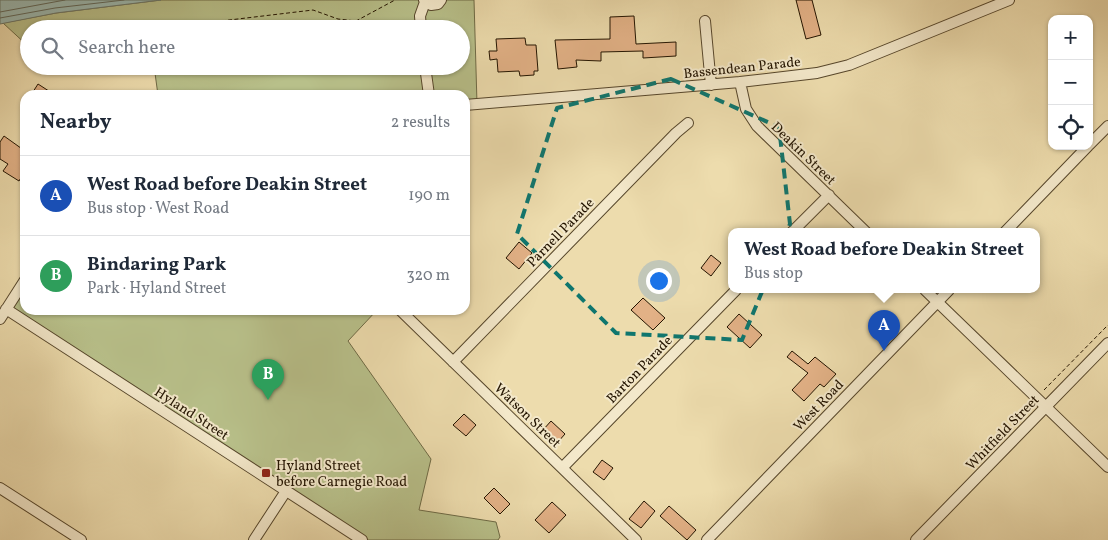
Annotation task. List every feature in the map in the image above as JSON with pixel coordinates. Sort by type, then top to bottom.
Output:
[{"type":"street","points":[[420,20],[424,1],[435,5],[442,0]]},
{"type":"street","name":"Bassendean Parade","points":[[470,105],[712,85],[818,73],[849,65],[1009,0]]},
{"type":"street","points":[[705,21],[712,85]]},
{"type":"street","points":[[426,75],[428,90]]},
{"type":"street","name":"Deakin Street","points":[[740,82],[741,92],[751,118],[862,228]]},
{"type":"street","name":"Parnell Parade","points":[[453,362],[688,123]]},
{"type":"street","points":[[1093,142],[1108,126]]},
{"type":"street","points":[[1009,228],[1085,150]]},
{"type":"street","points":[[796,228],[828,195]]},
{"type":"street","points":[[0,319],[20,288]]},
{"type":"street","name":"Barton Parade","points":[[562,468],[733,293]]},
{"type":"street","points":[[928,293],[1108,468]]},
{"type":"street","name":"West Road","points":[[707,540],[946,293]]},
{"type":"street","name":"Hyland Street","points":[[6,309],[362,540]]},
{"type":"street","name":"Watson Street","points":[[405,315],[636,540]]},
{"type":"street","name":"Whitfield Street","points":[[916,540],[1108,343]]},
{"type":"street","points":[[0,488],[81,540]]},
{"type":"street","points":[[254,540],[286,491]]},
{"type":"path","points":[[358,20],[395,0]]},
{"type":"path","points":[[229,20],[313,10],[338,19],[347,20]]},
{"type":"path","points":[[1036,398],[1108,325]]},
{"type":"highlighted area","points":[[671,79],[779,127],[790,224],[742,340],[616,333],[517,234],[557,108]]},
{"type":"green space","points":[[161,0],[474,0],[477,104],[470,105],[470,90],[157,90],[155,75],[470,75],[470,20],[20,20],[20,39],[3,23],[56,13]]},
{"type":"green space","points":[[20,288],[20,315],[372,315],[348,341],[431,459],[419,510],[496,522],[500,537],[498,540],[362,540],[6,309]]},
{"type":"water","points":[[0,0],[161,0],[56,13],[0,24]]},
{"type":"building","points":[[796,0],[812,0],[821,35],[806,39]]},
{"type":"building","points":[[634,16],[636,44],[676,42],[676,56],[643,58],[643,51],[601,52],[601,61],[576,60],[577,67],[558,69],[555,40],[610,39],[610,17]]},
{"type":"building","points":[[525,38],[526,45],[536,45],[538,71],[534,71],[534,75],[520,76],[519,71],[498,72],[497,59],[490,60],[489,51],[497,51],[496,39]]},
{"type":"building","points":[[38,84],[47,90],[34,90]]},
{"type":"building","points":[[4,136],[20,147],[19,181],[3,171],[8,164],[0,159],[0,142]]},
{"type":"building","points":[[519,242],[532,253],[519,269],[506,258]]},
{"type":"building","points":[[711,255],[721,263],[711,276],[701,268]]},
{"type":"building","points":[[643,298],[665,318],[653,330],[631,310]]},
{"type":"building","points":[[739,314],[762,335],[750,348],[727,327]]},
{"type":"building","points":[[792,351],[808,364],[815,357],[836,374],[824,387],[820,384],[804,401],[792,390],[808,373],[787,357]]},
{"type":"building","points":[[464,414],[476,425],[466,436],[453,425]]},
{"type":"building","points":[[551,421],[565,434],[557,443],[543,430]]},
{"type":"building","points":[[602,460],[613,468],[604,480],[593,472]]},
{"type":"building","points":[[494,488],[510,504],[500,514],[484,498]]},
{"type":"building","points":[[644,501],[655,511],[641,528],[629,519]]},
{"type":"building","points":[[552,502],[566,515],[549,533],[535,520]]},
{"type":"building","points":[[669,506],[696,530],[687,540],[660,516]]},
{"type":"place","name":"West Road before Deakin Street","points":[[884,351]]},
{"type":"place","name":"Bindaring Park","points":[[268,400]]},
{"type":"place","name":"Hyland Street before Carnegie Road","points":[[266,473]]}]
